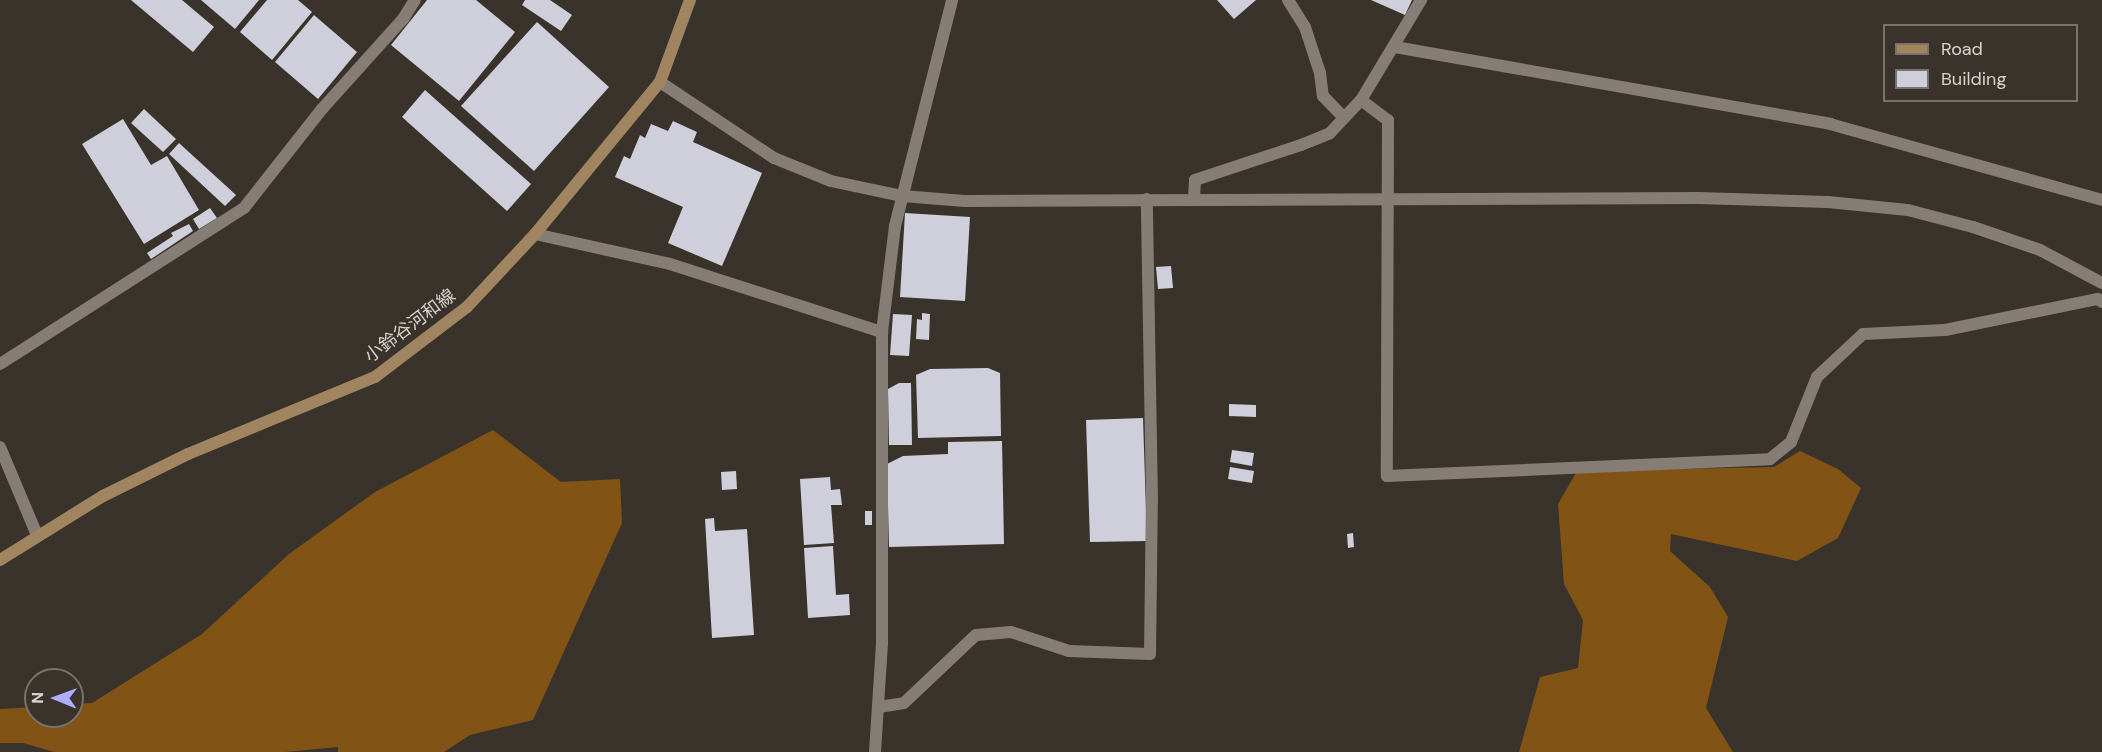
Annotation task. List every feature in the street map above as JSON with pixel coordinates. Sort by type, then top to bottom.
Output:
[{"type":"main road","name":"小鈴谷河和線","points":[[0,560],[103,496],[188,454],[375,376],[467,307],[535,234],[660,82],[690,0]]},
{"type":"street","points":[[0,364],[244,208],[322,109],[403,19],[414,0]]},
{"type":"street","points":[[875,752],[882,643],[882,332],[895,226],[952,0]]},
{"type":"street","points":[[1288,0],[1305,27],[1316,58],[1323,96],[1344,118]]},
{"type":"street","points":[[1194,199],[1195,180],[1330,133],[1361,99],[1395,47],[1421,0]]},
{"type":"street","points":[[1395,47],[1830,124],[2102,200]]},
{"type":"street","points":[[660,82],[774,158],[831,182],[902,196],[965,201],[1699,198],[1828,202],[1908,210],[1973,227],[2040,250],[2102,283]]},
{"type":"street","points":[[1361,99],[1388,120],[1387,476],[1770,459],[1791,442],[1816,377],[1863,334],[1945,330],[2098,299],[2102,302]]},
{"type":"street","points":[[879,707],[904,703],[976,635],[1011,632],[1069,651],[1150,654],[1152,500],[1147,199]]},
{"type":"street","points":[[535,234],[670,264],[882,332]]},
{"type":"street","points":[[0,447],[37,535]]},
{"type":"shaded area","points":[[493,430],[561,482],[620,479],[622,523],[533,720],[470,735],[444,752],[338,752],[338,747],[285,752],[54,752],[23,743],[0,743],[0,709],[24,708],[24,728],[84,728],[84,703],[92,703],[202,634],[289,554],[375,492]]},
{"type":"shaded area","points":[[1800,451],[1838,469],[1861,488],[1838,538],[1797,561],[1671,534],[1670,551],[1710,587],[1728,617],[1706,708],[1733,752],[1519,752],[1540,677],[1578,668],[1583,620],[1564,584],[1558,504],[1577,471],[1774,467]]},
{"type":"building","points":[[131,0],[182,0],[214,27],[193,52]]},
{"type":"building","points":[[201,0],[259,0],[235,29]]},
{"type":"building","points":[[267,0],[298,0],[312,12],[272,60],[240,32]]},
{"type":"building","points":[[427,0],[476,0],[515,32],[459,101],[391,45]]},
{"type":"building","points":[[525,0],[550,0],[572,15],[561,31],[522,5]]},
{"type":"building","points":[[1217,0],[1256,0],[1234,19]]},
{"type":"building","points":[[1371,0],[1412,0],[1405,15]]},
{"type":"building","points":[[314,15],[357,52],[318,99],[275,62]]},
{"type":"building","points":[[537,22],[609,87],[534,171],[461,106]]},
{"type":"building","points":[[425,90],[531,184],[507,211],[402,117]]},
{"type":"building","points":[[144,109],[176,139],[163,152],[131,123]]},
{"type":"building","points":[[123,119],[151,165],[167,156],[199,210],[144,244],[82,144]]},
{"type":"building","points":[[673,121],[697,132],[693,142],[762,173],[722,266],[668,243],[683,207],[615,177],[624,156],[630,159],[640,135],[645,138],[651,124],[668,131]]},
{"type":"building","points":[[179,143],[236,195],[225,206],[169,154]]},
{"type":"building","points":[[210,208],[217,218],[199,229],[193,219]]},
{"type":"building","points":[[905,213],[970,217],[965,301],[900,297]]},
{"type":"building","points":[[189,224],[193,231],[151,259],[147,253],[173,236],[171,233]]},
{"type":"building","points":[[1171,266],[1173,288],[1158,289],[1156,267]]},
{"type":"building","points":[[922,313],[930,314],[929,340],[916,339],[917,319],[922,320]]},
{"type":"building","points":[[893,314],[912,315],[909,356],[890,355]]},
{"type":"building","points":[[988,368],[1000,373],[1001,436],[918,438],[916,375],[930,369]]},
{"type":"building","points":[[899,383],[911,383],[912,445],[889,445],[888,389]]},
{"type":"building","points":[[1229,404],[1256,405],[1256,417],[1229,416]]},
{"type":"building","points":[[1143,418],[1147,541],[1090,542],[1086,420]]},
{"type":"building","points":[[1002,441],[1004,544],[889,547],[887,464],[903,456],[948,454],[948,442]]},
{"type":"building","points":[[1232,450],[1254,453],[1252,466],[1230,462]]},
{"type":"building","points":[[1230,467],[1254,471],[1252,483],[1228,479]]},
{"type":"building","points":[[736,471],[737,489],[722,490],[721,472]]},
{"type":"building","points":[[830,477],[831,490],[840,489],[842,505],[831,505],[834,543],[804,545],[800,479]]},
{"type":"building","points":[[865,511],[872,511],[872,525],[865,525]]},
{"type":"building","points":[[714,518],[715,531],[747,529],[754,635],[712,638],[705,519]]},
{"type":"building","points":[[1353,533],[1354,547],[1348,548],[1347,534]]},
{"type":"building","points":[[833,546],[836,595],[849,594],[850,615],[808,618],[804,548]]}]
